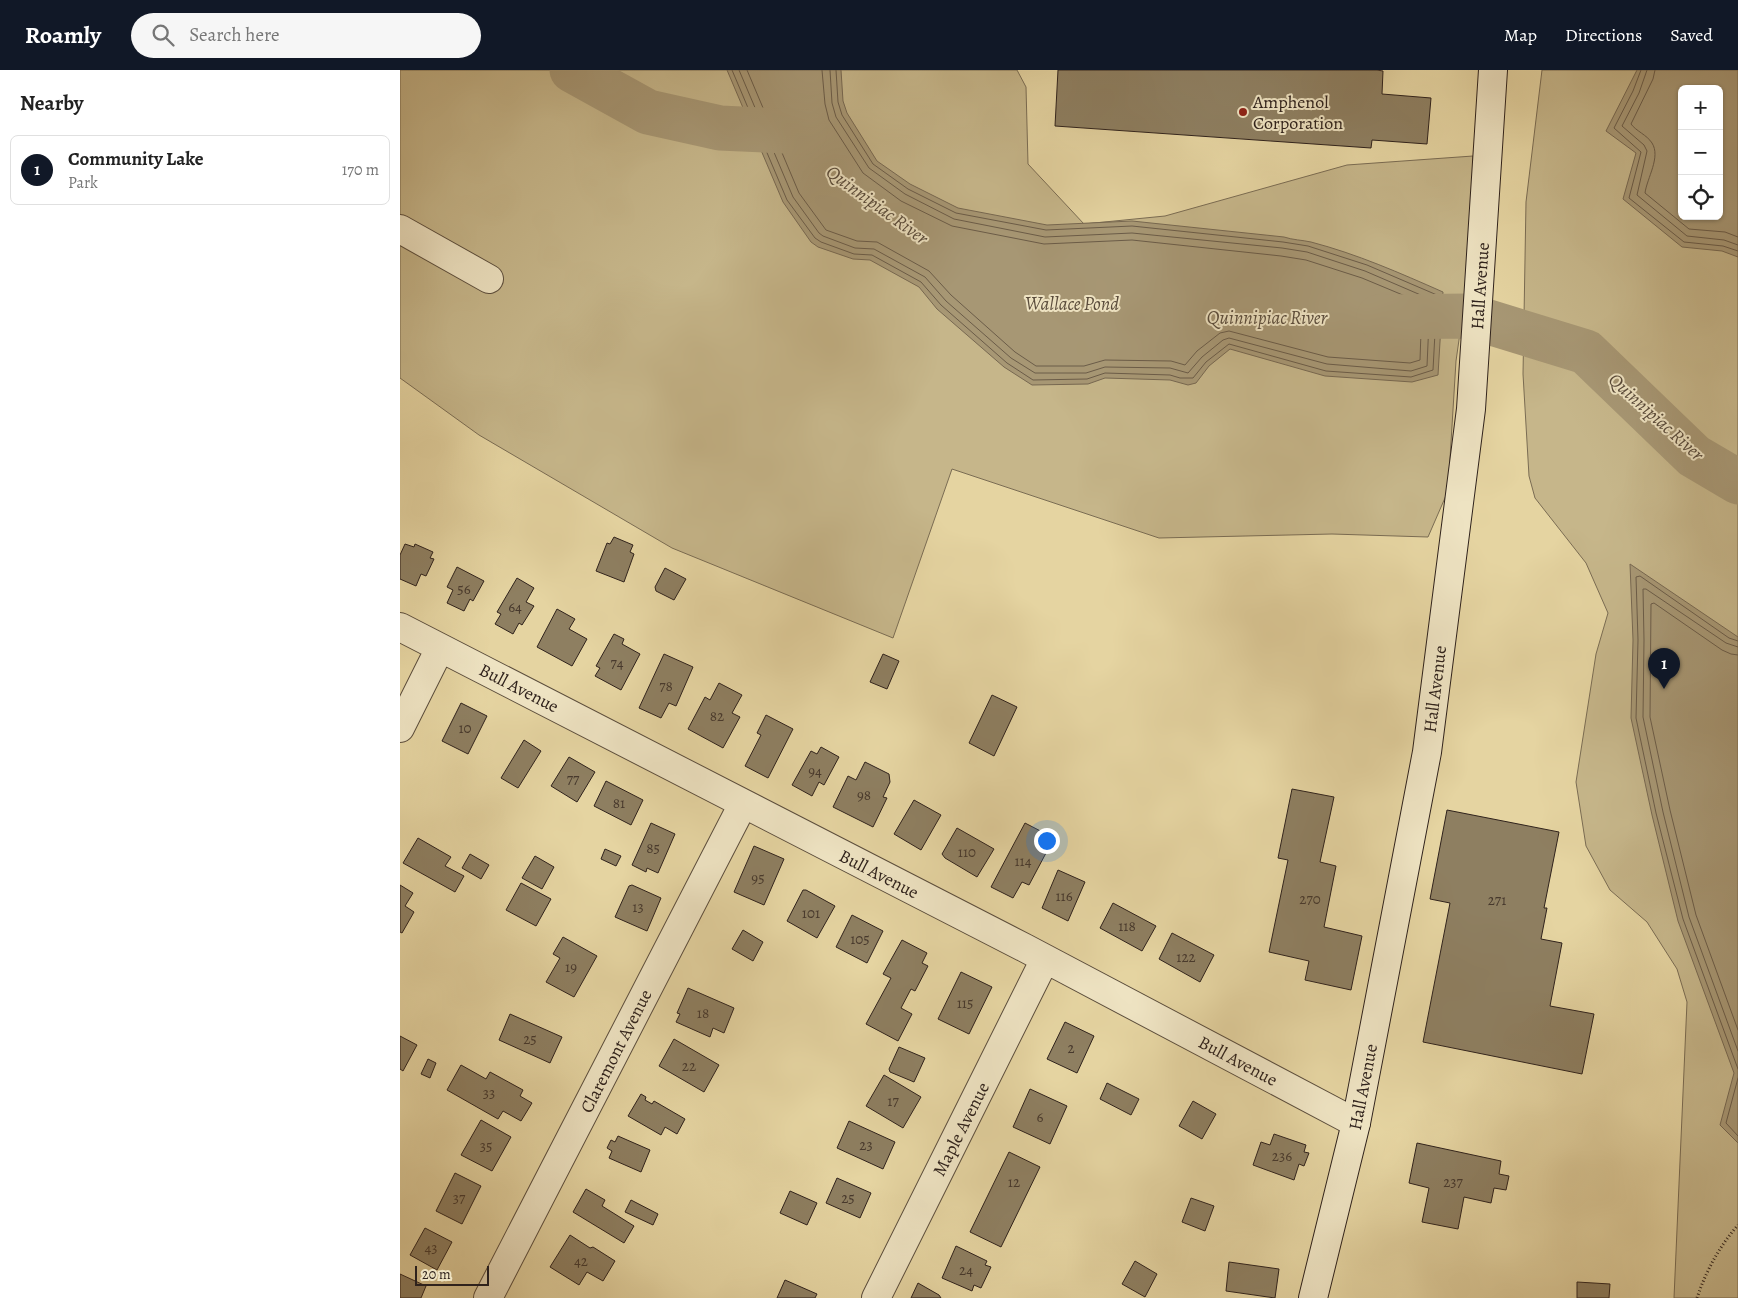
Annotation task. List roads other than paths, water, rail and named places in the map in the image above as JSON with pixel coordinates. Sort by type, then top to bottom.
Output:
[{"type":"street","name":"Hall Avenue","points":[[1313,1298],[1356,1123],[1427,752],[1472,409],[1493,70]]},
{"type":"street","points":[[400,229],[489,279]]},
{"type":"street","name":"Bull Avenue","points":[[400,627],[1045,959],[1356,1123]]},
{"type":"street","points":[[400,728],[440,648]]},
{"type":"street","name":"Claremont Avenue","points":[[488,1298],[743,804]]},
{"type":"street","name":"Maple Avenue","points":[[876,1298],[1045,959]]},
{"type":"water","name":"Wallace Pond","points":[[727,70],[841,70],[843,101],[847,113],[877,161],[910,184],[958,208],[1047,225],[1132,221],[1284,237],[1311,242],[1345,252],[1411,278],[1443,292],[1438,375],[1412,382],[1325,376],[1230,349],[1209,366],[1196,383],[1188,385],[1170,380],[1105,378],[1088,384],[1032,385],[1004,367],[937,309],[919,287],[870,260],[853,259],[818,247],[811,242],[783,202]]},
{"type":"water","points":[[1637,70],[1738,70],[1738,257],[1722,251],[1682,247],[1623,199],[1636,153],[1606,131]]},
{"type":"water","points":[[1630,564],[1738,637],[1738,1143],[1720,1125],[1734,1073],[1678,921],[1631,718],[1633,640]]},
{"type":"waterway","name":"Quinnipiac River","points":[[572,70],[648,112],[720,128],[805,132]]},
{"type":"waterway","name":"Quinnipiac River","points":[[1379,317],[1469,316],[1586,352],[1694,456],[1738,482]]},
{"type":"place","name":"Amphenol Corporation","points":[[1243,112]]},
{"type":"place","name":"Community Lake","points":[[1664,689]]}]
